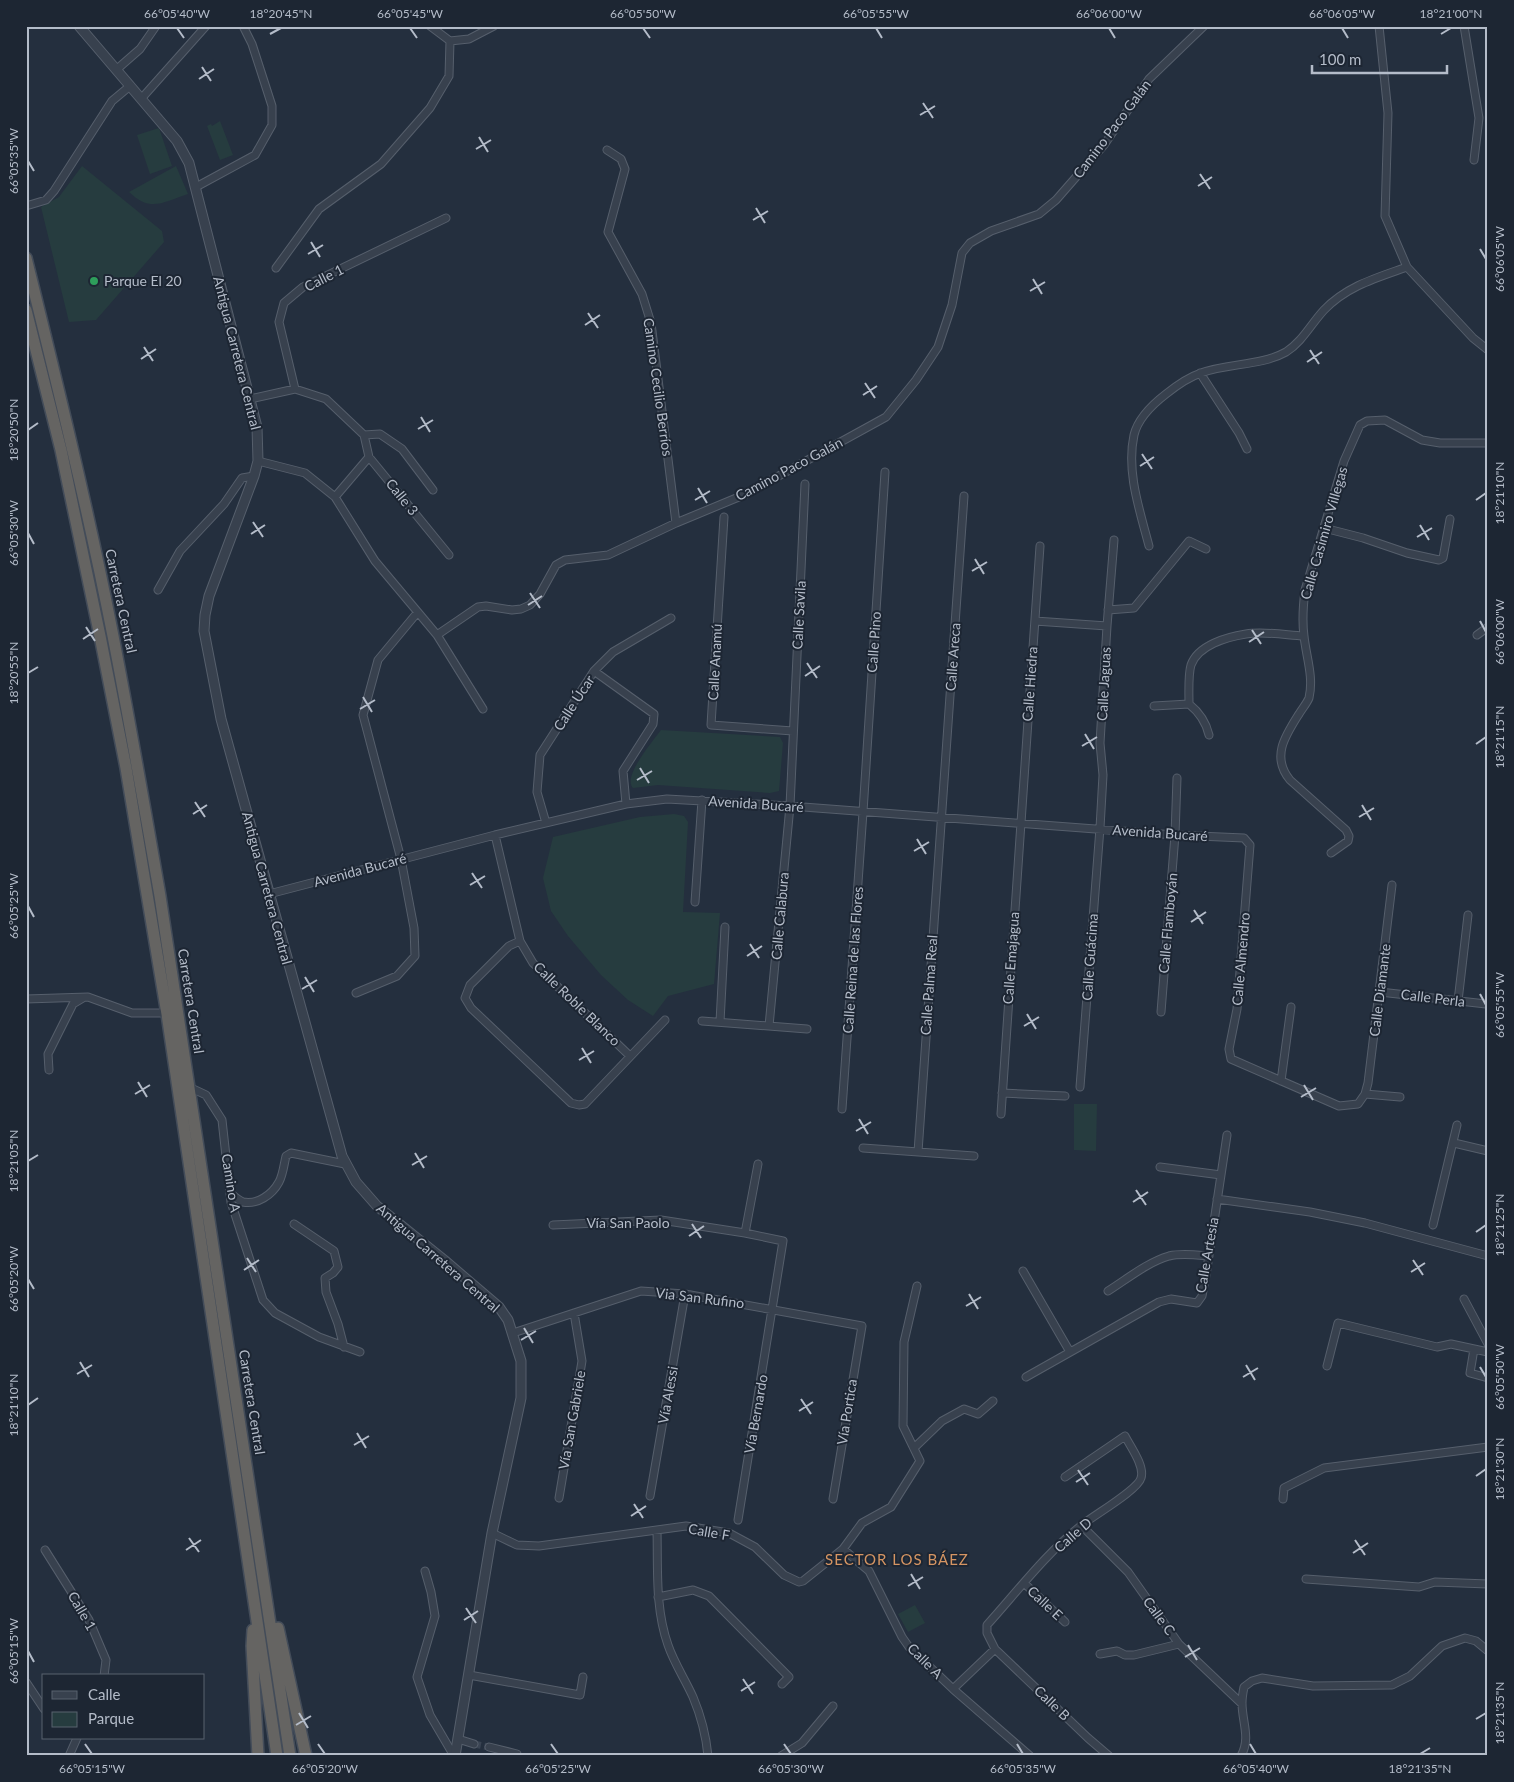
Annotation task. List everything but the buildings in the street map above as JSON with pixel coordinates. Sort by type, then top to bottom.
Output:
[{"type":"highway","name":"Carretera Central","points":[[26,258],[72,449],[113,636],[159,887],[172,1013],[277,1756]]},
{"type":"highway","name":"Carretera Central","points":[[26,311],[61,450],[100,636],[172,1013],[189,1087],[290,1756]]},
{"type":"highway","points":[[267,1598],[278,1628],[306,1756]]},
{"type":"highway","points":[[255,1608],[252,1646],[258,1756]]},
{"type":"street","name":"Antigua Carretera Central","points":[[79,26],[177,141],[189,163],[257,427],[258,461],[208,596],[204,631],[221,719],[334,1131],[345,1164],[356,1182],[377,1206],[499,1307],[508,1320],[521,1361],[521,1398],[492,1533],[454,1756]]},
{"type":"street","points":[[116,70],[140,49],[156,26]]},
{"type":"street","points":[[141,99],[206,26]]},
{"type":"street","points":[[196,188],[254,155],[272,125],[272,106],[252,44],[242,26]]},
{"type":"street","points":[[430,26],[450,41],[470,39],[494,26]]},
{"type":"street","name":"Camino Paco Galán","points":[[437,635],[478,607],[486,606],[521,610],[530,605],[540,594],[556,565],[565,560],[608,555],[676,522],[746,494],[886,417],[916,380],[938,347],[952,304],[962,253],[970,243],[990,231],[1039,214],[1056,200],[1104,145],[1149,80],[1204,26]]},
{"type":"street","points":[[1379,26],[1388,112],[1385,216],[1407,267],[1473,338],[1488,350]]},
{"type":"street","points":[[1464,26],[1479,118],[1474,160]]},
{"type":"street","points":[[276,268],[319,210],[380,164],[430,108],[449,76],[450,41]]},
{"type":"street","points":[[26,206],[46,200],[54,192],[112,101],[130,86]]},
{"type":"street","name":"Camino Cecilio Berríos","points":[[607,150],[621,158],[625,169],[608,232],[642,294],[652,323],[676,522]]},
{"type":"street","name":"Calle 1","points":[[295,389],[279,322],[284,303],[303,287],[446,218]]},
{"type":"street","points":[[1149,546],[1134,489],[1132,458],[1134,434],[1142,418],[1154,404],[1177,385],[1200,373],[1266,360],[1286,352],[1303,337],[1323,311],[1339,296],[1362,282],[1407,267]]},
{"type":"street","points":[[26,311],[39,308]]},
{"type":"street","points":[[1200,373],[1239,433],[1247,449]]},
{"type":"street","points":[[250,399],[295,389],[326,399],[364,435],[380,434],[402,449],[433,490]]},
{"type":"street","name":"Calle Casimiro Villegas","points":[[1331,853],[1348,841],[1349,836],[1346,830],[1290,780],[1283,772],[1280,760],[1288,730],[1309,699],[1310,672],[1304,636],[1303,608],[1305,590],[1344,461],[1360,425],[1367,421],[1385,420],[1422,440],[1440,443],[1488,444]]},
{"type":"street","name":"Calle 3","points":[[364,435],[369,457],[449,555]]},
{"type":"street","points":[[335,497],[369,457]]},
{"type":"street","points":[[258,461],[305,473],[335,497],[376,562],[437,635],[483,709]]},
{"type":"street","name":"Calle Pino","points":[[863,812],[885,472]]},
{"type":"street","points":[[158,590],[180,551],[224,504],[242,478],[254,476]]},
{"type":"street","name":"Calle Savila","points":[[790,806],[805,484]]},
{"type":"street","name":"Calle Areca","points":[[942,818],[964,496]]},
{"type":"street","name":"Calle Anamú","points":[[724,517],[711,725],[793,731]]},
{"type":"street","points":[[1324,528],[1439,560],[1443,558],[1450,519]]},
{"type":"street","name":"Calle Jaguas","points":[[1100,828],[1103,775],[1100,743],[1106,626],[1114,540]]},
{"type":"street","points":[[1108,610],[1134,608],[1189,541],[1206,548]]},
{"type":"street","name":"Calle Hiedra","points":[[1020,823],[1040,546]]},
{"type":"street","points":[[356,993],[397,976],[415,956],[414,928],[401,859],[363,715],[378,660],[418,613]]},
{"type":"street","name":"Calle Úcar","points":[[546,823],[537,792],[540,755],[594,671],[613,652],[671,618]]},
{"type":"street","points":[[1035,621],[1106,626]]},
{"type":"street","points":[[1477,635],[1488,627]]},
{"type":"street","points":[[1189,704],[1190,666],[1197,655],[1206,648],[1224,639],[1247,633],[1304,636]]},
{"type":"street","points":[[594,671],[654,714],[653,724],[624,771],[626,804]]},
{"type":"street","points":[[1154,706],[1189,704],[1198,712],[1208,729],[1209,736]]},
{"type":"street","name":"Calle Flamboyán","points":[[1161,1012],[1178,778]]},
{"type":"street","name":"Avenida Bucaré","points":[[269,894],[495,835],[626,804],[667,799],[790,806],[1175,835],[1244,838],[1250,845]]},
{"type":"street","points":[[695,902],[702,800]]},
{"type":"street","name":"Calle Calabura","points":[[770,1026],[790,806]]},
{"type":"street","name":"Calle Reina de las Flores","points":[[842,1108],[863,812]]},
{"type":"street","name":"Calle Palma Real","points":[[918,1152],[942,818]]},
{"type":"street","name":"Calle Emajagua","points":[[1001,1114],[1020,823]]},
{"type":"street","name":"Calle Guácima","points":[[1080,1087],[1100,828]]},
{"type":"street","name":"Calle Roble Blanco","points":[[495,835],[520,941],[533,963],[630,1056]]},
{"type":"street","name":"Calle Almendro","points":[[1250,845],[1237,1009],[1229,1050],[1231,1059],[1281,1081]]},
{"type":"street","name":"Calle Diamante","points":[[1363,1097],[1370,1073],[1392,885]]},
{"type":"street","points":[[1458,1001],[1468,915]]},
{"type":"street","points":[[720,1022],[725,927]]},
{"type":"street","points":[[520,941],[509,946],[470,985],[465,998],[471,1008],[571,1103],[584,1104],[665,1020]]},
{"type":"street","name":"Calle Perla","points":[[1380,992],[1486,1004]]},
{"type":"street","points":[[26,999],[88,997],[132,1013],[172,1013]]},
{"type":"street","points":[[49,1070],[48,1054],[73,1004],[84,998]]},
{"type":"street","points":[[1291,1007],[1281,1081],[1339,1106],[1357,1104],[1363,1097],[1400,1097]]},
{"type":"street","points":[[702,1021],[806,1030]]},
{"type":"street","name":"Camino A","points":[[189,1087],[206,1095],[222,1120],[231,1202],[263,1300],[275,1313],[319,1338],[360,1352]]},
{"type":"street","points":[[1002,1093],[1065,1096]]},
{"type":"street","points":[[1433,1225],[1458,1125]]},
{"type":"street","name":"Calle Artesia","points":[[1026,1377],[1159,1302],[1171,1299],[1197,1303],[1202,1296],[1227,1135]]},
{"type":"street","points":[[1454,1143],[1488,1151]]},
{"type":"street","points":[[863,1148],[974,1156]]},
{"type":"street","points":[[230,1193],[241,1201],[248,1202],[258,1201],[269,1194],[280,1181],[286,1156],[291,1153],[345,1164]]},
{"type":"street","points":[[745,1233],[758,1164]]},
{"type":"street","points":[[1160,1167],[1221,1175]]},
{"type":"street","points":[[1217,1199],[1310,1212],[1365,1223],[1488,1256]]},
{"type":"street","name":"Vía San Paolo","points":[[553,1225],[661,1220],[784,1241],[774,1309]]},
{"type":"street","points":[[294,1224],[334,1251],[338,1267],[325,1278],[326,1292],[344,1347]]},
{"type":"street","points":[[1108,1291],[1156,1261],[1170,1256],[1209,1256]]},
{"type":"street","points":[[1023,1271],[1070,1352]]},
{"type":"street","name":"Calle F","points":[[492,1533],[517,1545],[539,1546],[686,1526],[729,1532],[756,1547],[784,1575],[799,1582],[812,1575],[843,1549],[862,1523],[890,1507],[920,1461],[903,1426],[904,1342],[917,1286]]},
{"type":"street","name":"Via San Rufino","points":[[513,1333],[641,1292],[685,1294],[862,1326]]},
{"type":"street","name":"Vía Alessi","points":[[650,1496],[685,1294]]},
{"type":"street","points":[[1464,1299],[1488,1344]]},
{"type":"street","name":"Vía Bernardo","points":[[738,1520],[774,1309]]},
{"type":"street","name":"Vía San Gabriele","points":[[559,1498],[582,1361],[574,1313]]},
{"type":"street","points":[[1327,1366],[1338,1323],[1438,1347],[1451,1344],[1488,1352]]},
{"type":"street","name":"Vía Portica","points":[[833,1499],[862,1326]]},
{"type":"street","points":[[1474,1349],[1470,1373],[1488,1378]]},
{"type":"street","points":[[914,1448],[948,1417],[964,1409],[978,1414],[993,1401]]},
{"type":"street","name":"Calle D","points":[[995,1650],[990,1643],[987,1626],[1060,1543],[1081,1525],[1138,1485],[1142,1474],[1137,1458],[1125,1436],[1065,1477]]},
{"type":"street","points":[[1283,1499],[1284,1488],[1324,1468],[1488,1446]]},
{"type":"street","name":"Calle C","points":[[1081,1525],[1128,1572],[1179,1644],[1242,1704]]},
{"type":"street","points":[[657,1531],[658,1597],[668,1646],[693,1696],[705,1735],[708,1756]]},
{"type":"street","name":"Calle A","points":[[843,1549],[869,1571],[893,1620],[909,1647],[953,1689],[1030,1756]]},
{"type":"street","name":"Calle 1","points":[[45,1550],[89,1620],[106,1660],[104,1674]]},
{"type":"street","points":[[425,1571],[435,1616],[417,1677],[430,1715],[454,1756]]},
{"type":"street","points":[[1306,1579],[1419,1587],[1434,1582],[1488,1584]]},
{"type":"street","name":"Calle E","points":[[1024,1583],[1065,1622]]},
{"type":"street","points":[[658,1597],[694,1590],[709,1596],[789,1676],[782,1684]]},
{"type":"street","points":[[1241,1756],[1247,1736],[1242,1704],[1244,1687],[1252,1681],[1262,1678],[1313,1686],[1392,1685],[1410,1676],[1442,1646],[1465,1638],[1476,1641],[1488,1651]]},
{"type":"street","points":[[1100,1654],[1117,1651],[1125,1655],[1134,1656],[1179,1644]]},
{"type":"street","points":[[953,1689],[995,1650]]},
{"type":"street","name":"Calle B","points":[[995,1650],[1109,1756]]},
{"type":"street","points":[[469,1675],[580,1695],[583,1678]]},
{"type":"street","points":[[26,1682],[42,1706]]},
{"type":"street","points":[[781,1756],[802,1743],[833,1706]]},
{"type":"street","points":[[458,1739],[474,1744]]},
{"type":"street","points":[[69,1756],[76,1740]]},
{"type":"street","points":[[489,1747],[517,1754]]},
{"type":"green space","points":[[220,121],[233,155],[220,160],[207,126],[211,124],[212,126]]},
{"type":"green space","points":[[159,128],[172,166],[150,174],[137,135]]},
{"type":"green space","name":"Parque El 20","points":[[82,166],[162,231],[164,242],[96,320],[69,322],[41,207],[59,197]]},
{"type":"green space","points":[[176,166],[188,194],[157,204],[151,204],[144,202],[129,192]]},
{"type":"green space","points":[[661,730],[780,737],[783,743],[779,791],[770,793],[658,785],[633,788],[631,783],[635,768]]},
{"type":"green space","points":[[674,814],[684,816],[688,822],[683,912],[720,913],[714,984],[668,996],[653,1016],[628,1000],[601,975],[568,936],[551,911],[543,878],[553,837],[640,817]]},
{"type":"green space","points":[[1074,1104],[1097,1104],[1096,1151],[1074,1150]]},
{"type":"green space","points":[[915,1605],[925,1623],[908,1632],[898,1614]]},
{"type":"tunnel","points":[[474,1744],[489,1747]]},
{"type":"place","name":"Parque El 20","points":[[94,281]]},
{"type":"district","name":"SECTOR LOS BÁEZ","points":[[897,1560]]}]
